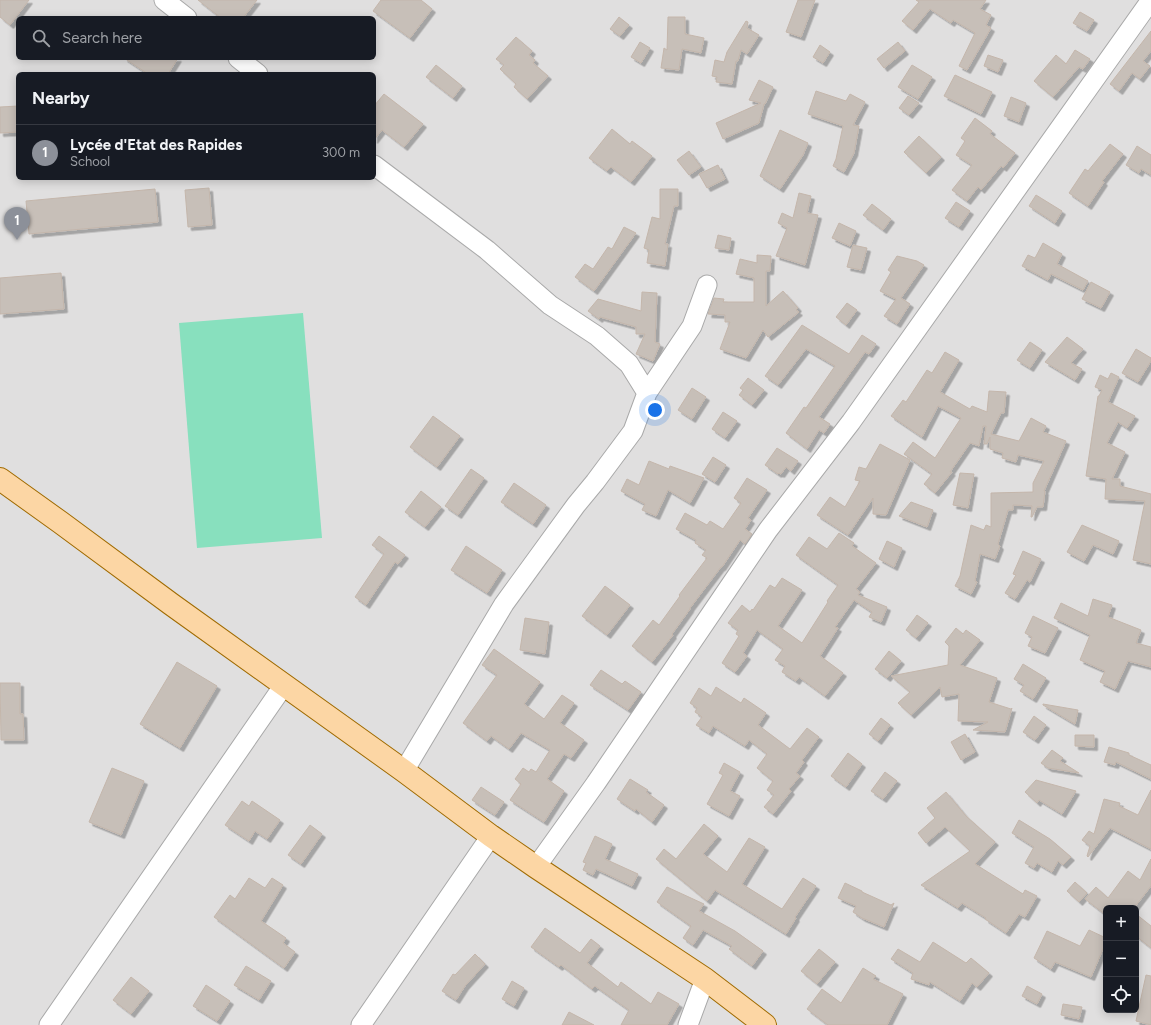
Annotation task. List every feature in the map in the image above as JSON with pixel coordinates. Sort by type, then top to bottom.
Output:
[{"type":"main road","points":[[0,479],[404,771],[491,836],[705,979],[765,1025]]},
{"type":"street","points":[[164,0],[184,16]]},
{"type":"street","points":[[536,867],[596,783],[768,530],[851,422],[1151,0]]},
{"type":"street","points":[[240,60],[256,72]]},
{"type":"street","points":[[376,167],[487,250],[550,305],[597,336],[629,364],[647,393]]},
{"type":"street","points":[[404,771],[504,604],[576,505],[633,431],[647,393],[692,326],[707,285]]},
{"type":"street","points":[[49,1025],[284,685]]},
{"type":"street","points":[[361,1025],[491,836]]},
{"type":"street","points":[[688,1025],[705,979]]},
{"type":"shaded area","points":[[0,0],[1151,0],[1151,1025],[0,1025]]},
{"type":"green space","points":[[303,313],[322,538],[197,548],[179,323]]},
{"type":"building","points":[[0,0],[29,0],[10,25],[0,17]]},
{"type":"building","points":[[198,0],[257,0],[245,16],[218,16]]},
{"type":"building","points":[[381,0],[421,0],[432,9],[410,38],[373,11]]},
{"type":"building","points":[[798,0],[815,0],[801,37],[786,32]]},
{"type":"building","points":[[916,0],[986,0],[980,9],[991,15],[986,25],[991,28],[967,70],[959,66],[975,33],[953,20],[951,23],[930,9],[913,30],[902,21],[919,2]]},
{"type":"building","points":[[1080,12],[1094,20],[1087,31],[1073,23]]},
{"type":"building","points":[[619,17],[629,25],[620,36],[610,29]]},
{"type":"building","points":[[668,17],[685,17],[685,34],[704,38],[701,53],[682,49],[679,70],[661,68],[664,48],[667,50]]},
{"type":"building","points":[[746,21],[748,22],[747,28],[759,35],[747,54],[741,50],[738,61],[736,61],[732,84],[716,82],[717,77],[712,76],[715,60],[724,62],[727,52]]},
{"type":"building","points":[[1151,31],[1151,51],[1143,61],[1150,66],[1140,79],[1132,73],[1119,91],[1110,84]]},
{"type":"building","points":[[516,37],[532,51],[529,55],[535,60],[533,63],[548,76],[527,99],[514,87],[516,84],[500,69],[504,65],[496,59]]},
{"type":"building","points":[[640,42],[650,48],[641,63],[631,57]]},
{"type":"building","points":[[898,42],[905,51],[884,68],[877,59]]},
{"type":"building","points":[[820,45],[830,52],[823,63],[813,57]]},
{"type":"building","points":[[1075,50],[1090,59],[1083,69],[1079,67],[1053,97],[1034,81],[1056,55],[1066,64]]},
{"type":"building","points":[[988,55],[1003,60],[998,72],[984,66]]},
{"type":"building","points":[[127,60],[177,60],[169,72],[145,72]]},
{"type":"building","points":[[436,65],[462,86],[453,98],[426,77]]},
{"type":"building","points":[[912,65],[932,77],[918,99],[898,87]]},
{"type":"building","points":[[955,75],[992,92],[981,114],[944,96]]},
{"type":"building","points":[[759,80],[773,87],[764,104],[759,123],[723,139],[716,123],[761,103],[749,100]]},
{"type":"building","points":[[816,91],[846,101],[850,94],[865,102],[853,125],[859,126],[854,153],[844,172],[833,166],[836,159],[843,126],[808,114]]},
{"type":"building","points":[[384,94],[423,124],[404,147],[382,130],[376,138],[376,104]]},
{"type":"building","points":[[908,96],[919,103],[909,115],[899,108]]},
{"type":"building","points":[[1011,97],[1026,103],[1019,122],[1004,116]]},
{"type":"building","points":[[16,106],[16,132],[0,133],[0,107]]},
{"type":"building","points":[[975,118],[992,131],[990,134],[1015,153],[1003,168],[1001,166],[981,190],[978,187],[967,201],[952,190],[972,165],[956,155],[965,141],[961,138]]},
{"type":"building","points":[[612,129],[630,144],[632,141],[652,156],[631,182],[611,167],[607,171],[589,158]]},
{"type":"building","points":[[780,130],[808,143],[803,155],[780,189],[760,176]]},
{"type":"building","points":[[919,136],[941,157],[926,173],[904,152]]},
{"type":"building","points":[[1110,144],[1123,154],[1102,181],[1104,182],[1088,206],[1069,193],[1085,169],[1088,171]]},
{"type":"building","points":[[1137,146],[1151,155],[1151,175],[1141,169],[1139,173],[1126,165]]},
{"type":"building","points":[[689,151],[701,167],[689,175],[677,160]]},
{"type":"building","points":[[718,165],[725,179],[707,188],[699,174]]},
{"type":"building","points":[[209,188],[212,225],[188,227],[185,190]]},
{"type":"building","points":[[155,189],[158,222],[29,234],[26,201]]},
{"type":"building","points":[[660,189],[678,189],[678,206],[674,206],[665,244],[668,244],[665,266],[647,263],[649,250],[644,248],[652,217],[660,219]]},
{"type":"building","points":[[799,193],[811,196],[807,213],[818,215],[805,265],[776,256],[787,228],[778,223],[782,213],[793,218]]},
{"type":"building","points":[[1036,195],[1062,211],[1055,223],[1029,206]]},
{"type":"building","points":[[956,202],[970,211],[959,227],[945,218]]},
{"type":"building","points":[[872,204],[891,219],[883,230],[863,215]]},
{"type":"building","points":[[839,223],[856,231],[850,246],[832,238]]},
{"type":"building","points":[[624,227],[636,233],[594,291],[575,277],[585,264],[593,269],[608,247],[612,249]]},
{"type":"building","points":[[718,235],[731,238],[729,250],[715,248]]},
{"type":"building","points":[[1043,243],[1062,254],[1057,264],[1088,281],[1083,290],[1051,274],[1048,280],[1022,266],[1028,255],[1035,258]]},
{"type":"building","points":[[853,245],[867,248],[861,270],[847,267]]},
{"type":"building","points":[[757,255],[771,256],[770,271],[766,271],[766,306],[783,291],[798,308],[796,310],[799,312],[768,337],[763,330],[746,358],[720,349],[730,322],[725,322],[725,315],[708,314],[714,298],[724,299],[723,302],[754,302],[754,278],[736,274],[740,259],[757,263]]},
{"type":"building","points":[[897,256],[917,261],[924,265],[901,298],[910,304],[897,324],[884,316],[896,299],[880,291],[891,272],[888,270]]},
{"type":"building","points":[[61,273],[64,309],[0,314],[0,278]]},
{"type":"building","points":[[1091,282],[1110,292],[1101,308],[1082,299]]},
{"type":"building","points":[[642,292],[657,293],[655,342],[660,344],[653,361],[636,354],[645,334],[636,334],[636,327],[600,317],[599,319],[588,311],[598,299],[641,311]]},
{"type":"building","points":[[847,303],[857,310],[846,325],[836,317]]},
{"type":"building","points":[[802,325],[849,354],[862,335],[876,344],[869,354],[865,352],[819,417],[830,424],[824,433],[819,430],[807,449],[786,433],[804,407],[806,408],[835,366],[806,349],[778,385],[765,376]]},
{"type":"building","points":[[1067,337],[1083,349],[1071,363],[1082,369],[1075,380],[1045,362]]},
{"type":"building","points":[[1030,342],[1042,350],[1030,368],[1017,360]]},
{"type":"building","points":[[1136,349],[1151,358],[1151,361],[1138,382],[1122,373]]},
{"type":"building","points":[[945,352],[959,360],[940,392],[970,409],[972,406],[987,412],[989,391],[1006,392],[1004,413],[1001,413],[991,434],[1019,441],[1031,418],[1046,426],[1043,432],[1066,441],[1044,491],[1043,507],[1037,507],[1032,517],[1032,506],[1013,505],[1013,510],[1008,510],[998,544],[1000,546],[995,559],[980,554],[975,581],[977,582],[971,594],[955,586],[960,576],[971,525],[984,530],[986,525],[991,527],[991,493],[1033,492],[1033,483],[1044,461],[1018,455],[1016,462],[1002,458],[1003,453],[990,449],[990,437],[987,444],[984,444],[986,426],[983,426],[979,446],[970,443],[950,472],[952,472],[935,493],[924,484],[932,474],[904,454],[913,442],[935,458],[961,418],[938,406],[922,437],[891,416],[903,400],[906,402],[927,370],[932,373]]},
{"type":"building","points":[[1111,373],[1119,377],[1108,402],[1135,416],[1127,428],[1118,422],[1107,443],[1125,452],[1112,479],[1120,479],[1120,486],[1151,494],[1151,564],[1133,560],[1145,501],[1105,499],[1106,479],[1086,476],[1098,396],[1102,390],[1095,387],[1100,375],[1108,379]]},
{"type":"building","points":[[748,378],[764,390],[752,405],[739,395],[743,390],[740,388]]},
{"type":"building","points":[[692,388],[706,397],[692,419],[678,410]]},
{"type":"building","points":[[723,412],[737,421],[725,438],[712,429]]},
{"type":"building","points":[[433,416],[460,436],[437,467],[410,447]]},
{"type":"building","points":[[880,444],[910,460],[886,515],[873,514],[873,498],[848,535],[817,515],[830,497],[845,507],[860,481],[855,480],[859,467],[866,469]]},
{"type":"building","points":[[777,448],[798,461],[791,471],[786,467],[781,474],[778,474],[765,465]]},
{"type":"building","points":[[713,457],[726,465],[715,482],[702,474]]},
{"type":"building","points":[[649,461],[669,469],[670,466],[704,478],[690,503],[668,490],[656,516],[642,510],[645,504],[621,491],[627,479],[639,485]]},
{"type":"building","points":[[471,469],[484,478],[458,515],[445,506]]},
{"type":"building","points":[[960,473],[974,474],[968,508],[953,505]]},
{"type":"building","points":[[747,478],[767,490],[748,518],[751,520],[745,529],[752,534],[745,544],[740,540],[722,567],[690,608],[672,634],[673,635],[652,662],[632,646],[653,620],[659,625],[680,596],[679,595],[707,558],[702,555],[706,550],[695,543],[696,540],[676,529],[685,513],[707,525],[710,521],[723,529],[741,503],[734,498]]},
{"type":"building","points":[[514,483],[546,505],[533,524],[501,502]]},
{"type":"building","points":[[421,491],[441,507],[425,527],[405,512]]},
{"type":"building","points":[[911,502],[933,510],[927,527],[899,516]]},
{"type":"building","points":[[1082,525],[1119,541],[1113,554],[1093,545],[1084,561],[1067,552]]},
{"type":"building","points":[[839,533],[854,543],[852,546],[876,563],[856,589],[860,592],[858,595],[887,607],[881,622],[869,617],[872,612],[854,600],[835,627],[838,628],[820,656],[843,673],[825,696],[799,677],[796,681],[782,672],[785,666],[775,660],[783,649],[757,630],[743,653],[747,656],[735,672],[722,663],[739,636],[736,634],[738,630],[728,623],[742,605],[750,612],[752,609],[753,610],[770,585],[775,588],[782,578],[802,590],[778,626],[802,643],[838,585],[796,555],[809,537],[827,549]]},
{"type":"building","points":[[379,536],[405,555],[398,564],[395,562],[366,605],[355,597],[384,554],[372,545]]},
{"type":"building","points":[[887,541],[902,548],[894,567],[879,559]]},
{"type":"building","points":[[466,546],[502,570],[487,593],[451,570]]},
{"type":"building","points":[[1023,551],[1041,559],[1030,582],[1027,580],[1015,599],[1005,593],[1016,575],[1013,574]]},
{"type":"building","points":[[605,586],[630,605],[607,635],[582,616]]},
{"type":"building","points":[[1093,599],[1112,605],[1108,617],[1141,630],[1136,643],[1151,647],[1151,667],[1128,661],[1115,689],[1100,682],[1105,671],[1080,660],[1090,635],[1054,618],[1061,603],[1088,616]]},
{"type":"building","points":[[917,615],[928,623],[916,638],[906,630]]},
{"type":"building","points":[[1033,616],[1058,628],[1045,653],[1028,646],[1032,637],[1025,633]]},
{"type":"building","points":[[525,618],[549,622],[545,654],[520,650]]},
{"type":"building","points":[[956,628],[963,634],[966,630],[980,640],[960,665],[997,678],[989,702],[1011,709],[1012,708],[1005,732],[973,730],[988,722],[958,721],[959,694],[942,697],[940,687],[911,715],[898,703],[910,692],[891,676],[948,665],[949,646],[945,642]]},
{"type":"building","points":[[494,649],[540,682],[524,704],[544,719],[562,695],[574,703],[560,723],[584,740],[571,758],[564,754],[547,779],[564,791],[544,822],[510,800],[521,784],[515,779],[523,768],[529,772],[531,769],[536,772],[550,750],[521,733],[509,749],[491,736],[487,741],[463,723],[497,675],[482,665]]},
{"type":"building","points":[[889,651],[901,661],[887,678],[875,669]]},
{"type":"building","points":[[177,662],[217,686],[180,748],[140,724]]},
{"type":"building","points":[[1023,664],[1046,678],[1033,699],[1020,691],[1024,685],[1014,679]]},
{"type":"building","points":[[601,670],[622,684],[625,681],[641,692],[628,710],[590,685]]},
{"type":"building","points":[[0,683],[20,683],[20,714],[23,714],[24,740],[1,740]]},
{"type":"building","points":[[716,687],[741,703],[744,698],[766,713],[758,725],[790,749],[807,728],[819,737],[802,760],[804,762],[796,773],[800,776],[789,789],[791,791],[773,814],[764,807],[774,795],[767,790],[773,781],[757,768],[767,754],[749,740],[745,746],[713,726],[709,733],[696,725],[702,717],[695,712],[697,708],[690,703],[699,688],[711,696]]},
{"type":"building","points":[[1043,705],[1078,710],[1075,724]]},
{"type":"building","points":[[1034,716],[1046,725],[1035,740],[1023,732]]},
{"type":"building","points":[[881,718],[890,725],[878,741],[869,734]]},
{"type":"building","points":[[965,734],[975,752],[961,760],[951,742]]},
{"type":"building","points":[[1075,735],[1094,735],[1094,747],[1075,746]]},
{"type":"building","points":[[1109,747],[1129,753],[1129,755],[1151,765],[1151,779],[1116,762],[1115,765],[1104,762]]},
{"type":"building","points":[[1052,750],[1063,758],[1060,761],[1079,773],[1048,768],[1041,763]]},
{"type":"building","points":[[848,753],[862,764],[846,787],[831,776]]},
{"type":"building","points":[[724,763],[740,772],[730,791],[740,796],[729,816],[707,804],[723,775],[719,773]]},
{"type":"building","points":[[112,768],[144,781],[121,835],[89,822]]},
{"type":"building","points":[[885,772],[897,781],[883,799],[871,791]]},
{"type":"building","points":[[630,779],[648,790],[646,792],[664,805],[652,822],[636,809],[635,811],[617,799]]},
{"type":"building","points":[[1036,780],[1076,791],[1062,814],[1039,800],[1037,803],[1025,792]]},
{"type":"building","points":[[481,787],[504,802],[495,815],[472,800]]},
{"type":"building","points":[[1151,790],[1151,849],[1110,828],[1088,857],[1090,846],[1082,840],[1089,831],[1094,834],[1104,799],[1120,803],[1119,806],[1138,815]]},
{"type":"building","points":[[946,792],[966,816],[995,842],[975,864],[1023,894],[1025,890],[1037,896],[1025,917],[1019,914],[1006,933],[962,903],[958,908],[921,885],[970,851],[945,827],[926,843],[918,833],[935,818],[927,808]]},
{"type":"building","points":[[242,801],[249,806],[252,801],[280,820],[267,839],[255,831],[249,841],[225,825]]},
{"type":"building","points":[[1019,820],[1050,839],[1071,857],[1063,865],[1058,861],[1052,872],[1037,863],[1034,868],[1025,863],[1034,847],[1012,833]]},
{"type":"building","points":[[704,824],[718,836],[703,854],[727,872],[749,838],[765,847],[742,884],[782,909],[803,878],[816,886],[795,917],[796,918],[786,934],[715,890],[707,901],[656,859],[664,849],[676,859]]},
{"type":"building","points":[[310,825],[322,834],[301,864],[288,855]]},
{"type":"building","points":[[595,836],[612,844],[605,859],[638,874],[632,886],[596,869],[593,875],[583,870],[586,863],[583,862]]},
{"type":"building","points":[[1151,859],[1151,886],[1136,905],[1103,905],[1103,913],[1085,899],[1096,887],[1108,898],[1128,871],[1140,880]]},
{"type":"building","points":[[249,878],[265,888],[272,878],[283,885],[261,921],[286,938],[283,943],[295,952],[284,968],[214,917],[230,895],[235,899]]},
{"type":"building","points":[[1075,882],[1087,893],[1079,902],[1067,891]]},
{"type":"building","points":[[845,883],[891,905],[894,903],[884,927],[862,918],[853,912],[856,906],[838,898]]},
{"type":"building","points":[[667,887],[704,904],[699,911],[735,931],[763,951],[752,966],[729,949],[732,946],[703,930],[693,945],[683,938],[691,926],[657,902]]},
{"type":"building","points":[[1139,916],[1151,926],[1151,948],[1139,938]]},
{"type":"building","points":[[545,928],[580,953],[591,939],[600,946],[587,963],[618,987],[621,982],[651,1004],[658,992],[679,1004],[667,1025],[621,1025],[629,1010],[595,986],[592,989],[561,965],[559,967],[531,947]]},
{"type":"building","points":[[1089,930],[1103,937],[1103,949],[1091,977],[1055,962],[1051,969],[1034,958],[1047,931],[1080,946]]},
{"type":"building","points":[[933,942],[966,963],[971,958],[989,973],[977,987],[972,983],[960,1001],[930,982],[929,985],[911,979],[913,973],[891,959],[898,949],[920,962]]},
{"type":"building","points":[[819,949],[835,962],[817,984],[801,971]]},
{"type":"building","points":[[475,954],[485,964],[465,986],[456,1000],[442,991],[453,974],[455,975]]},
{"type":"building","points":[[246,966],[271,981],[259,1000],[234,985]]},
{"type":"building","points":[[863,968],[876,976],[873,979],[903,994],[887,1025],[828,1025],[807,1009],[822,989],[841,1003]]},
{"type":"building","points":[[1146,975],[1151,976],[1151,1025],[1136,1021],[1139,1013]]},
{"type":"building","points":[[131,977],[149,991],[131,1014],[113,1000]]},
{"type":"building","points":[[512,981],[524,988],[514,1006],[502,999]]},
{"type":"building","points":[[206,985],[230,1001],[217,1021],[193,1006]]},
{"type":"building","points":[[1027,986],[1042,994],[1037,1004],[1022,996]]},
{"type":"building","points":[[1063,1004],[1082,1007],[1079,1019],[1061,1015]]},
{"type":"building","points":[[569,1012],[594,1025],[562,1025]]},
{"type":"place","name":"Lycée d'Etat des Rapides","points":[[17,240]]}]
